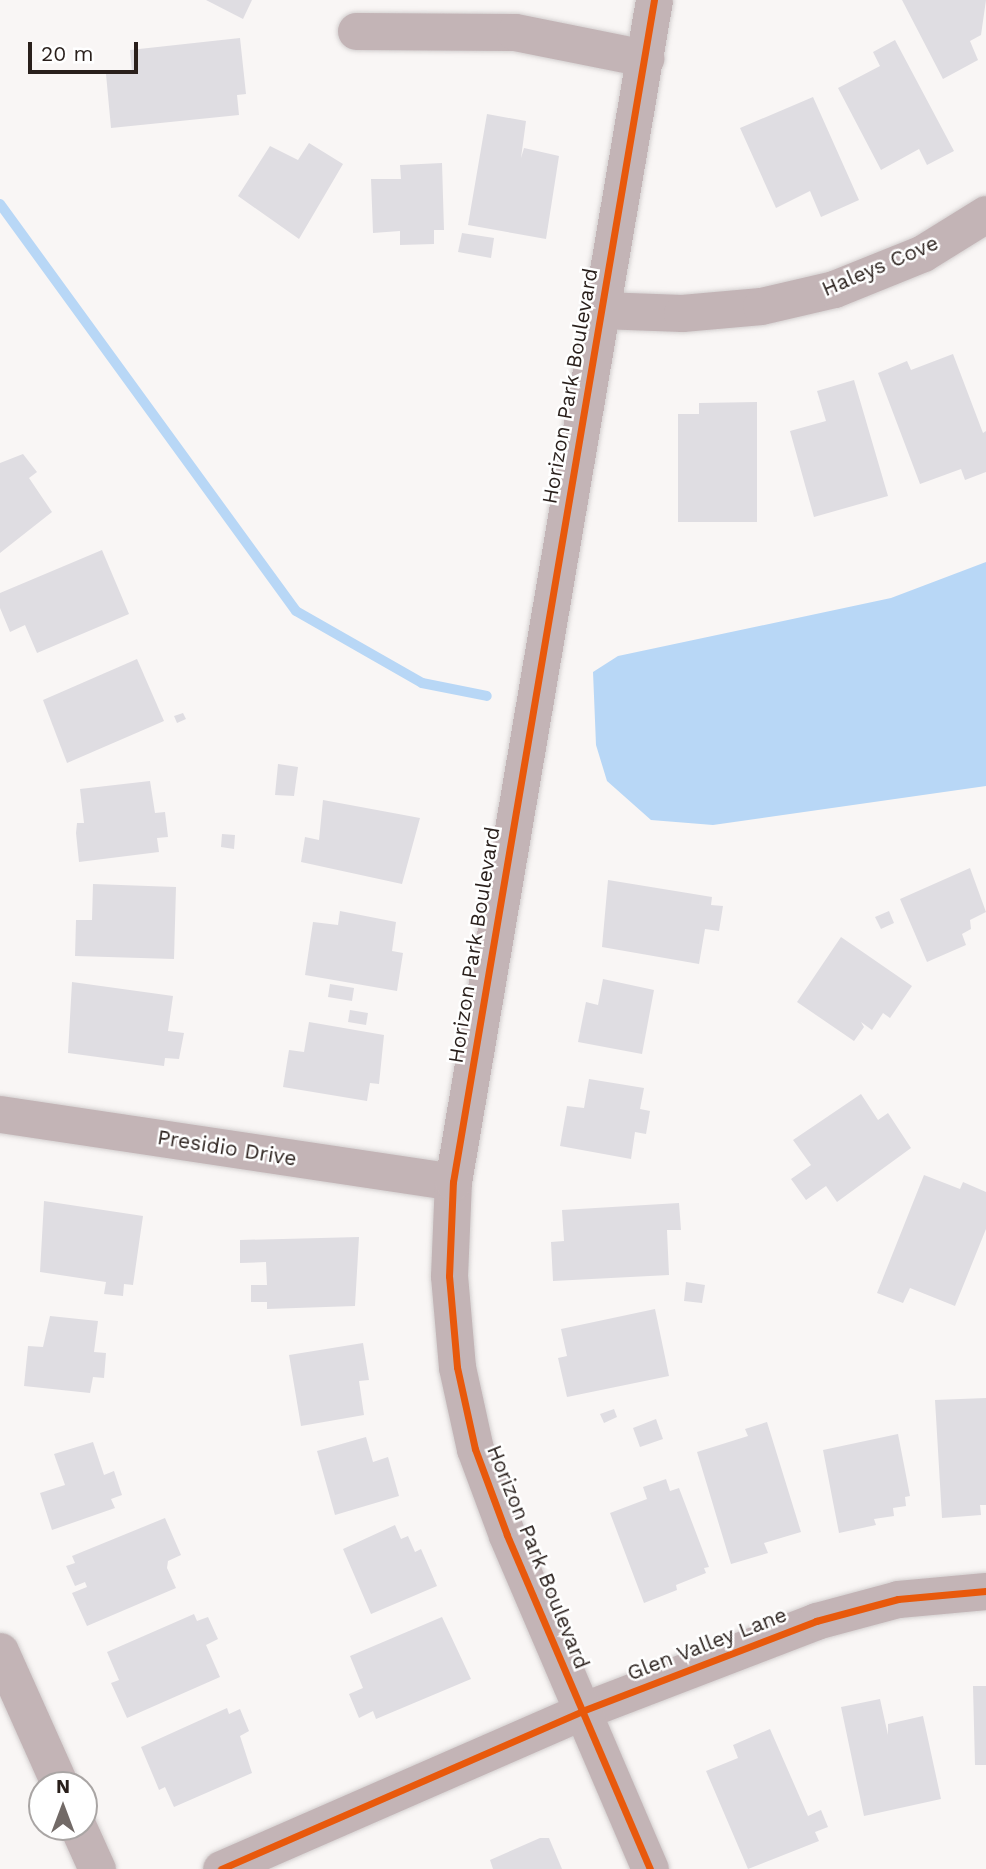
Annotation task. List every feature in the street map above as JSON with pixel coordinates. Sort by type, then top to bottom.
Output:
[{"type":"street","name":"Horizon Park Boulevard","points":[[650,1869],[475,1449],[457,1367],[450,1289],[453,1182],[654,0]]},
{"type":"street","points":[[356,31],[515,32],[645,58]]},
{"type":"street","name":"Haleys Cove","points":[[601,310],[682,313],[761,306],[834,289],[923,253],[986,214]]},
{"type":"street","name":"Presidio Drive","points":[[0,1114],[453,1182]]},
{"type":"street","name":"Glen Valley Lane","points":[[220,1869],[582,1711],[816,1621],[898,1599],[986,1591]]},
{"type":"street","points":[[0,1651],[54,1771]]},
{"type":"street","points":[[84,1841],[97,1869]]},
{"type":"water","points":[[986,562],[986,786],[713,825],[651,820],[607,781],[596,745],[593,672],[618,656],[891,598]]},
{"type":"building","points":[[206,0],[252,0],[243,19]]},
{"type":"building","points":[[902,0],[986,0],[981,35],[970,41],[978,60],[943,79]]},
{"type":"building","points":[[240,38],[246,94],[237,95],[239,115],[111,128],[106,74],[132,72],[130,50]]},
{"type":"building","points":[[895,40],[954,151],[927,165],[919,149],[881,170],[838,88],[880,66],[873,52]]},
{"type":"building","points":[[813,97],[859,200],[821,217],[810,191],[776,208],[740,128]]},
{"type":"building","points":[[487,114],[526,121],[521,158],[524,148],[559,156],[546,239],[468,225]]},
{"type":"building","points":[[309,143],[343,164],[299,239],[238,196],[270,146],[298,160]]},
{"type":"building","points":[[442,163],[444,230],[434,230],[434,244],[400,245],[400,231],[373,233],[371,179],[401,179],[400,165]]},
{"type":"building","points":[[462,233],[494,238],[491,258],[458,252]]},
{"type":"building","points":[[953,354],[983,433],[986,431],[986,472],[965,480],[961,469],[920,484],[878,373],[907,361],[911,370]]},
{"type":"building","points":[[854,380],[888,496],[814,517],[790,431],[826,421],[817,391]]},
{"type":"building","points":[[757,402],[757,522],[678,522],[678,414],[699,414],[699,403]]},
{"type":"building","points":[[23,454],[37,472],[29,478],[52,512],[0,553],[0,463]]},
{"type":"building","points":[[102,550],[129,614],[37,653],[25,625],[10,632],[0,608],[0,593]]},
{"type":"building","points":[[137,659],[164,721],[67,763],[43,700]]},
{"type":"building","points":[[183,713],[186,719],[177,723],[174,716]]},
{"type":"building","points":[[278,764],[298,767],[294,796],[275,795]]},
{"type":"building","points":[[150,781],[155,813],[165,812],[168,837],[157,838],[159,852],[79,862],[77,823],[84,823],[80,789]]},
{"type":"building","points":[[323,800],[420,818],[402,884],[301,862],[305,837],[319,840]]},
{"type":"building","points":[[222,834],[235,835],[234,849],[221,847]]},
{"type":"building","points":[[970,868],[986,912],[970,920],[971,929],[962,934],[966,945],[927,962],[900,899]]},
{"type":"building","points":[[608,880],[712,897],[711,905],[723,906],[719,931],[705,929],[699,964],[602,947]]},
{"type":"building","points":[[93,884],[176,887],[174,959],[75,956],[76,920],[92,920]]},
{"type":"building","points":[[340,911],[396,922],[392,951],[403,953],[397,991],[305,975],[313,922],[338,925]]},
{"type":"building","points":[[889,911],[894,923],[881,929],[875,917]]},
{"type":"building","points":[[841,937],[912,986],[890,1018],[883,1013],[872,1030],[861,1022],[864,1027],[854,1041],[797,1002]]},
{"type":"building","points":[[603,979],[654,990],[642,1054],[578,1042],[586,1002],[598,1005]]},
{"type":"building","points":[[72,982],[173,996],[168,1031],[184,1033],[179,1059],[165,1058],[164,1066],[68,1053]]},
{"type":"building","points":[[330,984],[354,988],[352,1001],[328,997]]},
{"type":"building","points":[[350,1010],[368,1013],[366,1025],[348,1022]]},
{"type":"building","points":[[309,1022],[384,1035],[379,1084],[370,1083],[367,1101],[283,1087],[289,1050],[304,1052]]},
{"type":"building","points":[[589,1079],[644,1088],[640,1109],[650,1111],[646,1134],[635,1132],[631,1159],[560,1146],[567,1106],[584,1108]]},
{"type":"building","points":[[861,1094],[878,1120],[888,1113],[911,1148],[837,1202],[826,1186],[806,1200],[791,1179],[811,1165],[793,1140]]},
{"type":"building","points":[[924,1175],[960,1189],[963,1182],[986,1192],[986,1229],[955,1306],[910,1288],[903,1303],[877,1293]]},
{"type":"building","points":[[44,1201],[143,1216],[133,1285],[124,1284],[123,1296],[104,1294],[106,1282],[40,1272]]},
{"type":"building","points":[[679,1203],[681,1230],[667,1230],[669,1275],[553,1281],[551,1242],[564,1241],[562,1210]]},
{"type":"building","points":[[359,1237],[355,1306],[267,1309],[267,1302],[251,1302],[251,1285],[267,1285],[266,1262],[240,1263],[240,1240]]},
{"type":"building","points":[[686,1282],[705,1285],[702,1303],[684,1301]]},
{"type":"building","points":[[655,1309],[669,1376],[567,1397],[558,1358],[567,1356],[561,1329]]},
{"type":"building","points":[[50,1316],[98,1321],[94,1352],[106,1353],[104,1378],[93,1377],[90,1393],[24,1386],[28,1346],[43,1347]]},
{"type":"building","points":[[363,1343],[369,1380],[359,1381],[364,1415],[301,1426],[289,1355]]},
{"type":"building","points":[[986,1398],[986,1505],[980,1505],[981,1515],[942,1518],[935,1400]]},
{"type":"building","points":[[614,1409],[617,1417],[604,1423],[600,1414]]},
{"type":"building","points":[[656,1419],[663,1439],[640,1447],[633,1428]]},
{"type":"building","points":[[767,1422],[801,1532],[764,1543],[768,1553],[731,1564],[697,1452],[748,1436],[745,1429]]},
{"type":"building","points":[[898,1434],[910,1496],[905,1497],[906,1506],[893,1508],[894,1516],[874,1519],[876,1525],[839,1533],[823,1450]]},
{"type":"building","points":[[366,1437],[373,1462],[388,1457],[399,1496],[335,1515],[317,1451]]},
{"type":"building","points":[[93,1442],[104,1475],[114,1471],[122,1495],[111,1499],[115,1508],[52,1530],[40,1493],[65,1485],[54,1454]]},
{"type":"building","points":[[666,1479],[670,1491],[679,1488],[709,1567],[704,1568],[706,1573],[676,1585],[677,1590],[644,1603],[610,1513],[647,1499],[643,1487]]},
{"type":"building","points":[[165,1518],[181,1555],[168,1561],[167,1568],[176,1588],[87,1626],[72,1593],[87,1587],[85,1582],[75,1586],[66,1566],[75,1563],[72,1556]]},
{"type":"building","points":[[395,1525],[401,1539],[408,1536],[415,1552],[421,1549],[437,1586],[371,1614],[343,1549]]},
{"type":"building","points":[[194,1614],[197,1621],[208,1617],[218,1639],[206,1645],[220,1677],[127,1718],[111,1683],[119,1680],[107,1652]]},
{"type":"building","points":[[442,1617],[471,1679],[376,1719],[373,1711],[359,1718],[349,1694],[363,1688],[350,1656]]},
{"type":"building","points":[[973,1686],[986,1686],[986,1765],[975,1765]]},
{"type":"building","points":[[880,1699],[888,1735],[888,1724],[923,1716],[941,1799],[864,1816],[841,1707]]},
{"type":"building","points":[[227,1708],[229,1714],[240,1709],[249,1731],[240,1736],[252,1773],[174,1807],[165,1787],[159,1790],[141,1747]]},
{"type":"building","points":[[770,1729],[808,1816],[821,1810],[828,1827],[815,1832],[819,1841],[748,1869],[706,1771],[738,1758],[733,1745]]},
{"type":"building","points":[[540,1838],[549,1838],[562,1869],[493,1869],[490,1860]]},
{"type":"waterway","points":[[0,204],[296,611],[422,683],[487,696]]},
{"type":"cycle path","points":[[650,1869],[507,1535],[475,1449],[457,1367],[449,1276],[453,1182],[654,0]]},
{"type":"cycle path","points":[[221,1869],[582,1711],[816,1621],[898,1599],[986,1591]]}]
